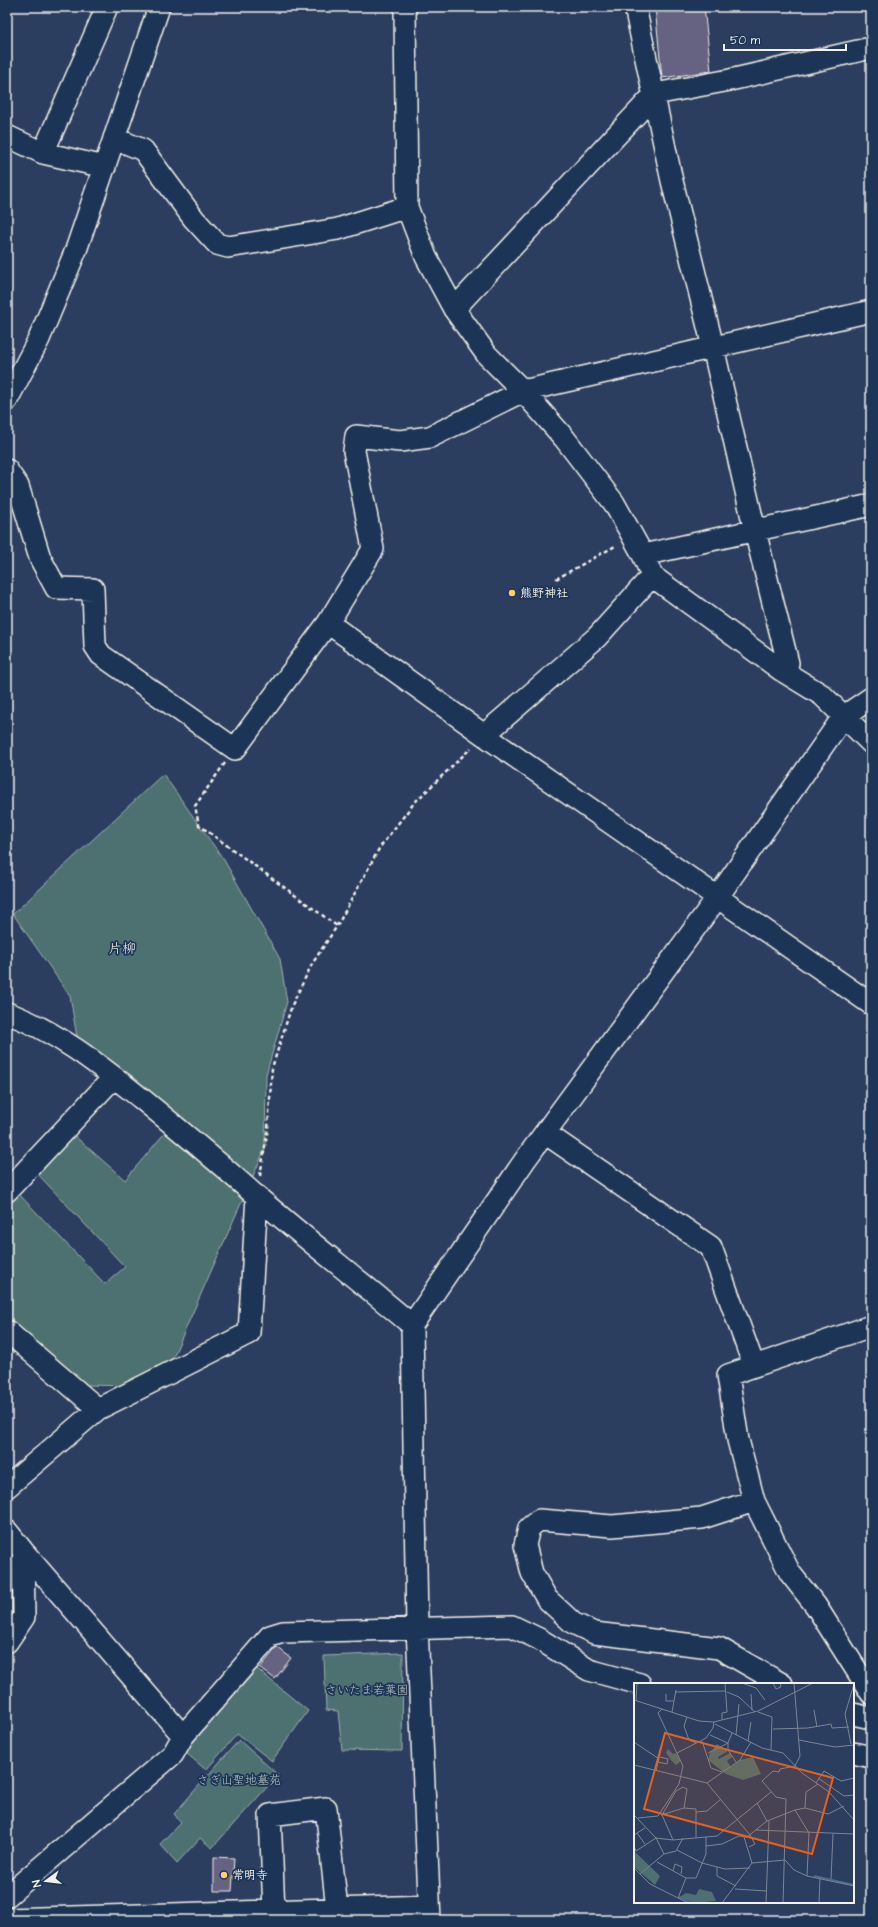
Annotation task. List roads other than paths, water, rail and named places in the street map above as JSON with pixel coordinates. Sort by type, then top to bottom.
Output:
[{"type":"street","points":[[43,153],[107,7]]},
{"type":"street","points":[[7,400],[39,339],[76,250],[159,7]]},
{"type":"street","points":[[405,7],[407,207],[426,257],[454,309],[487,355],[523,391],[565,439],[614,503],[643,555],[652,576],[781,670],[822,695],[871,743]]},
{"type":"street","points":[[636,7],[672,181],[714,347],[755,531],[788,663],[781,670]]},
{"type":"street","points":[[454,309],[655,94],[730,80],[871,48]]},
{"type":"street","points":[[7,136],[43,153],[105,167]]},
{"type":"street","points":[[114,138],[143,150],[194,219],[217,244],[228,247],[338,229],[407,207]]},
{"type":"street","points":[[7,470],[18,486],[40,558],[56,588],[93,589],[95,646],[101,655],[235,749],[328,623],[373,550],[354,451],[356,436],[400,441],[430,437],[523,391],[871,311]]},
{"type":"street","points":[[643,555],[871,505]]},
{"type":"street","points":[[484,735],[597,637],[652,576]]},
{"type":"street","points":[[328,623],[484,735],[871,1004]]},
{"type":"street","points":[[7,1919],[285,1914],[337,1909],[429,1913],[417,1627],[412,1325],[545,1133],[717,898],[843,717],[871,698]]},
{"type":"street","points":[[7,1013],[36,1025],[73,1047],[114,1077],[212,1156],[257,1196],[412,1325]]},
{"type":"street","points":[[7,1191],[114,1077]]},
{"type":"street","points":[[545,1133],[711,1247],[754,1366]]},
{"type":"street","points":[[7,1487],[98,1409],[249,1333],[257,1196]]},
{"type":"street","points":[[871,1326],[728,1375],[738,1440],[754,1501],[790,1573],[816,1606],[871,1693]]},
{"type":"street","points":[[7,1331],[98,1409]]},
{"type":"street","points":[[754,1501],[702,1518],[612,1526],[539,1520],[529,1528],[525,1546],[532,1573],[547,1599],[573,1623],[594,1633],[719,1648],[780,1683]]},
{"type":"street","points":[[7,1531],[22,1552],[183,1736]]},
{"type":"street","points":[[7,1642],[24,1617],[22,1552]]},
{"type":"street","points":[[7,1896],[173,1754],[183,1736],[270,1636],[283,1632],[417,1627],[512,1626],[539,1639],[589,1670],[636,1683]]},
{"type":"street","points":[[854,1714],[871,1718]]},
{"type":"street","points":[[854,1753],[871,1757]]},
{"type":"street","points":[[285,1914],[270,1815],[326,1808],[337,1909]]},
{"type":"place","name":"熊野神社","points":[[512,593]]},
{"type":"place","name":"常明寺","points":[[224,1875]]},
{"type":"district","name":"片柳","points":[[122,948]]},
{"type":"park label","name":"さいたま若葉園","points":[[367,1690]]},
{"type":"park label","name":"さぎ山聖地墓苑","points":[[239,1780]]}]
